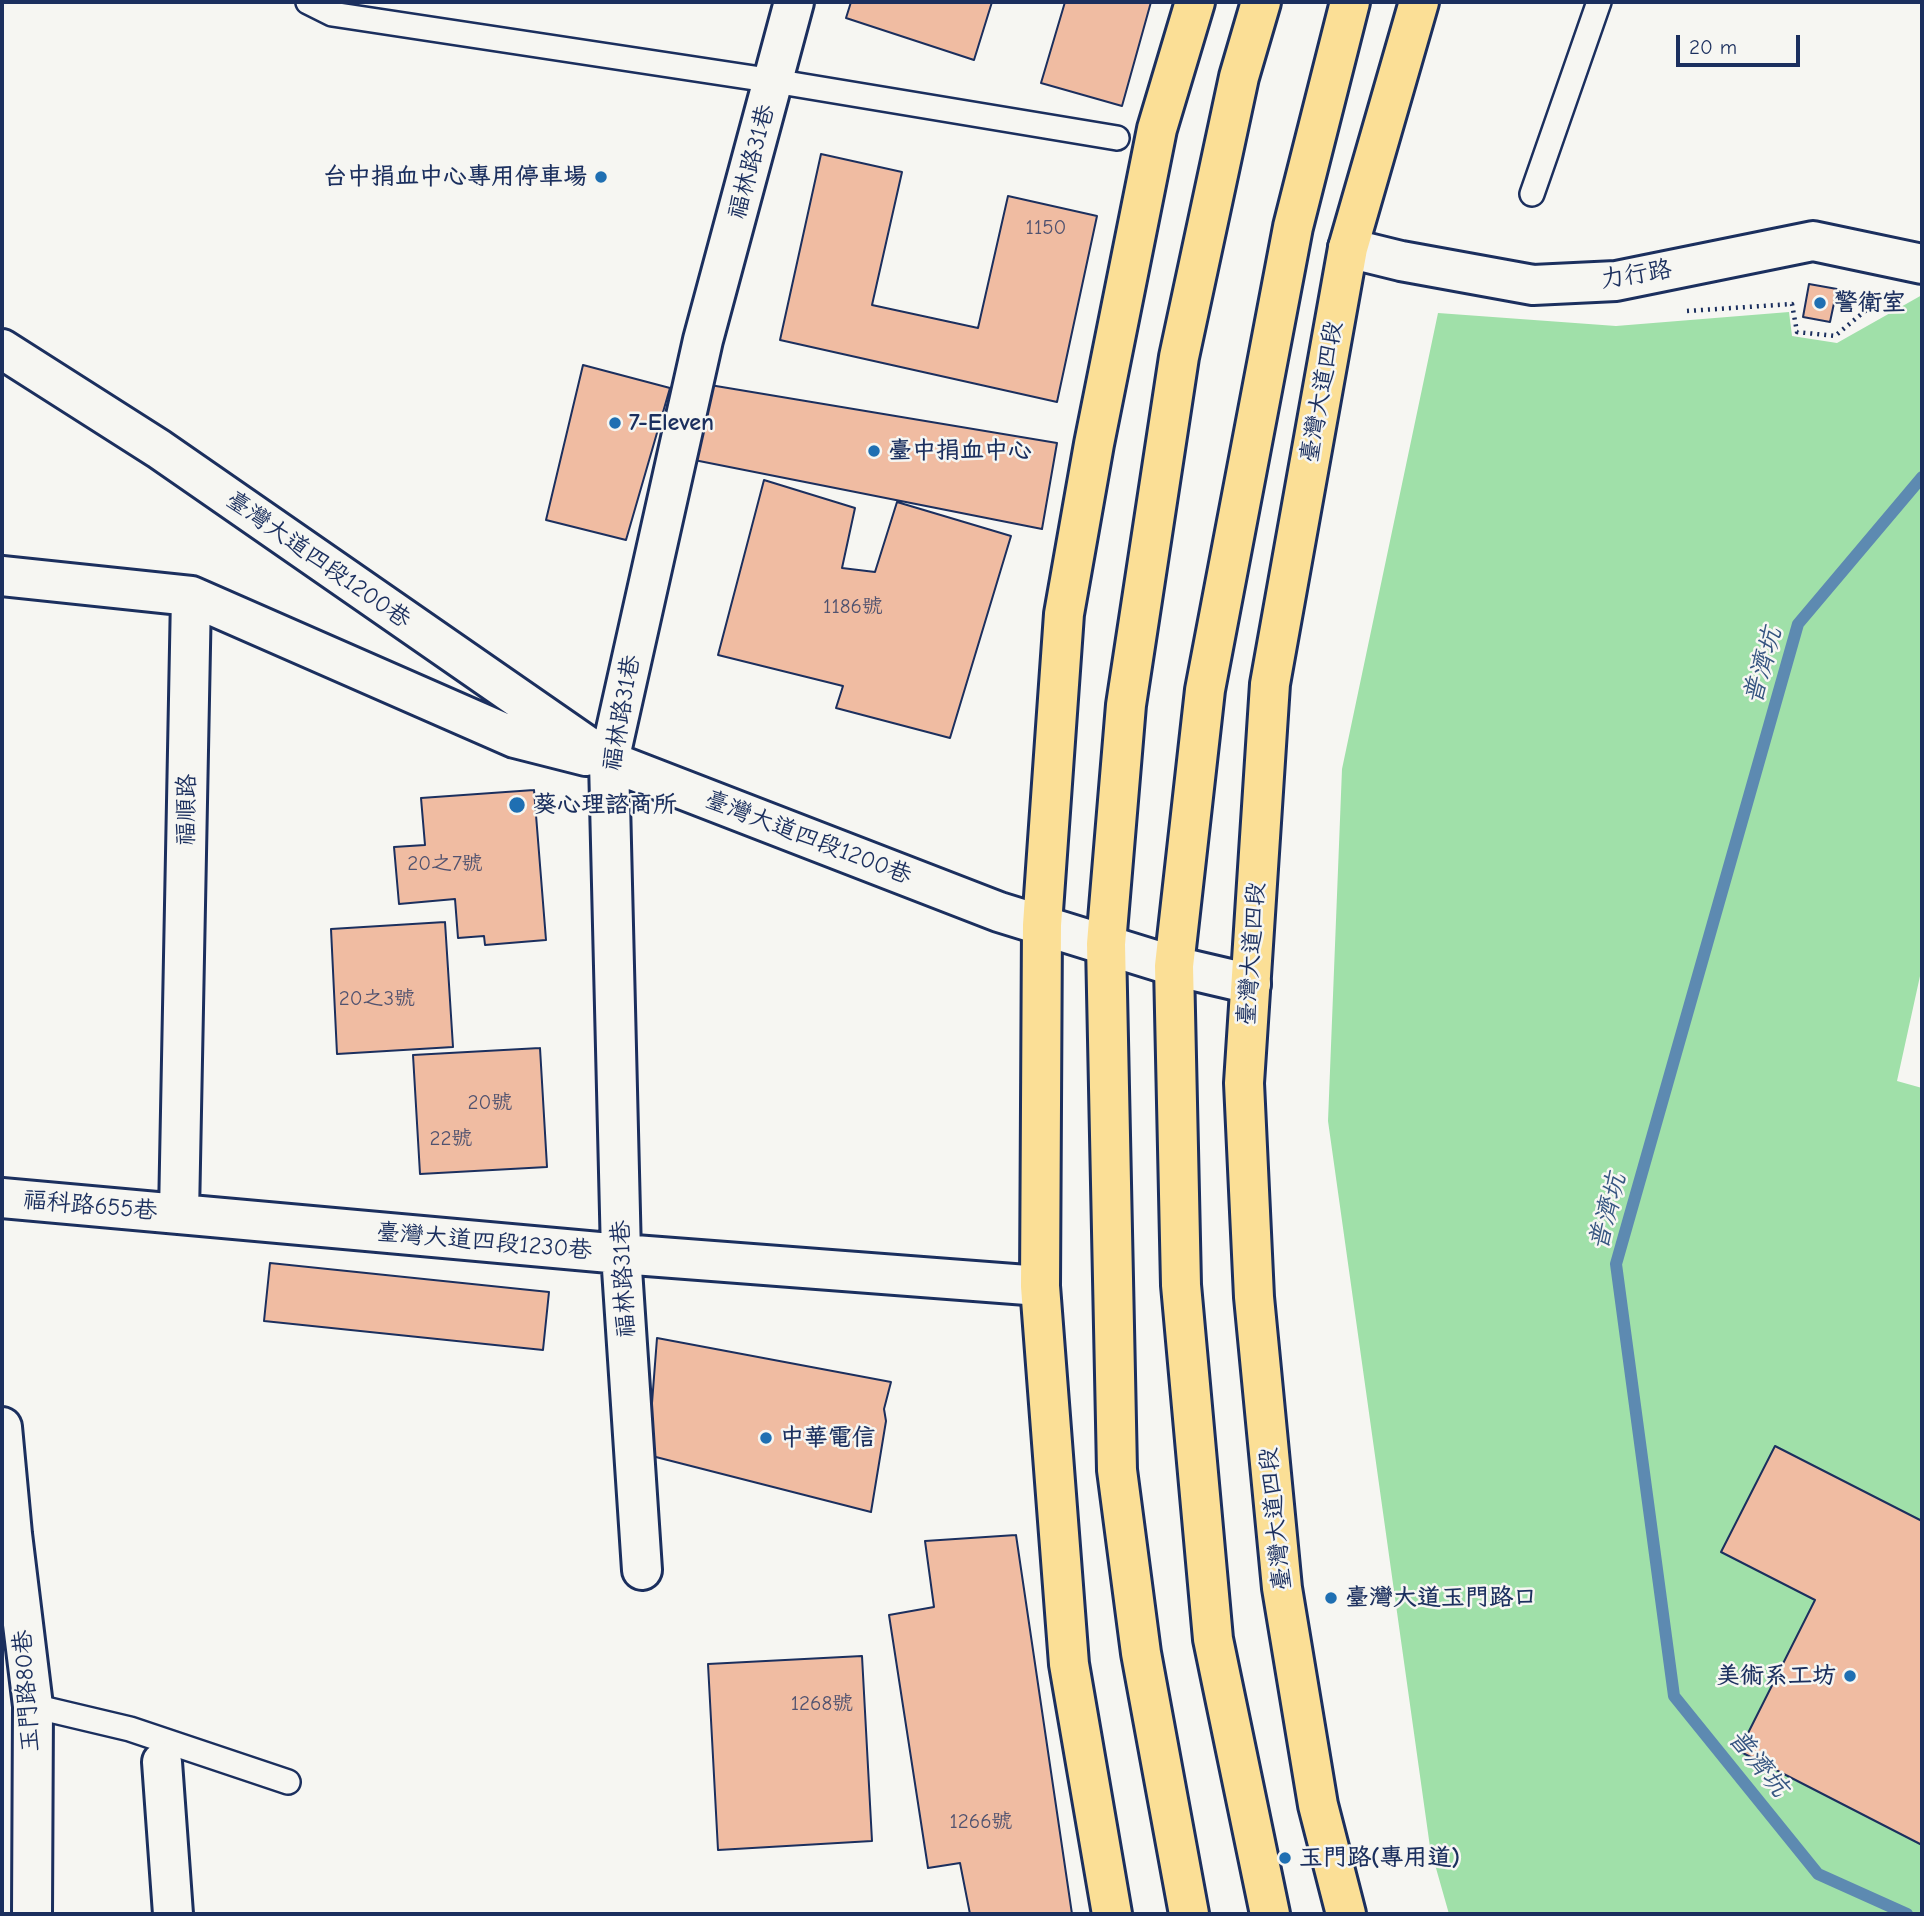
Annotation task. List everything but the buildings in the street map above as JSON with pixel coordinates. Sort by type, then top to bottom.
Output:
[{"type":"main road","points":[[1112,1914],[1069,1664],[1040,1286],[1042,925],[1064,614],[1094,444],[1157,129],[1195,2]]},
{"type":"main road","points":[[1189,1914],[1140,1653],[1117,1470],[1106,944],[1126,705],[1179,357],[1239,78],[1261,2]]},
{"type":"main road","points":[[1270,1914],[1213,1639],[1181,1285],[1174,966],[1205,690],[1293,227],[1350,2]]},
{"type":"main road","name":"臺灣大道四段","points":[[1346,1914],[1318,1805],[1282,1588],[1254,1297],[1244,1083],[1270,684],[1348,248],[1419,2]]},
{"type":"street","name":"福林路31巷","points":[[642,1570],[621,1254],[609,761],[702,340],[794,2]]},
{"type":"street","name":"力行路","points":[[1348,248],[1401,261],[1533,285],[1616,281],[1813,241],[1922,264]]},
{"type":"street","name":"臺灣大道四段1200巷","points":[[2,349],[159,449],[609,761],[986,907],[1174,966],[1251,984]]},
{"type":"street","points":[[2,576],[191,596],[514,738],[609,761]]},
{"type":"street","name":"福順路","points":[[179,1214],[191,596]]},
{"type":"street","name":"福科路655巷","points":[[2,1198],[179,1214]]},
{"type":"street","name":"臺灣大道四段1230巷","points":[[179,1214],[621,1254],[1040,1286]]},
{"type":"street","name":"玉門路80巷","points":[[2,1427],[12,1534],[32,1914]]},
{"type":"street","points":[[162,1762],[173,1914]]},
{"type":"lane","points":[[308,2],[332,14],[774,81],[1117,138]]},
{"type":"lane","points":[[1532,194],[1599,2]]},
{"type":"lane","points":[[22,1729],[130,1729],[288,1782]]},
{"type":"green space","points":[[1922,295],[1922,967],[1897,1081],[1922,1088],[1922,1521],[1775,1446],[1721,1552],[1815,1600],[1739,1752],[1922,1845],[1922,1914],[1449,1914],[1430,1847],[1328,1121],[1342,769],[1438,313],[1616,326],[1789,312],[1792,336],[1837,343]]},
{"type":"waterway","name":"普濟坑","points":[[1907,1914],[1818,1874],[1674,1696],[1616,1264],[1798,624],[1922,477]]},
{"type":"place","name":"台中捐血中心專用停車場","points":[[601,177]]},
{"type":"place","name":"警衛室","points":[[1820,303]]},
{"type":"place","name":"7-Eleven","points":[[615,423]]},
{"type":"place","name":"臺中捐血中心","points":[[874,451]]},
{"type":"place","name":"葵心理諮商所","points":[[517,805]]},
{"type":"place","name":"中華電信","points":[[766,1438]]},
{"type":"place","name":"臺灣大道玉門路口","points":[[1331,1598]]},
{"type":"place","name":"美術系工坊","points":[[1850,1676]]},
{"type":"place","name":"玉門路(專用道)","points":[[1285,1858]]}]
